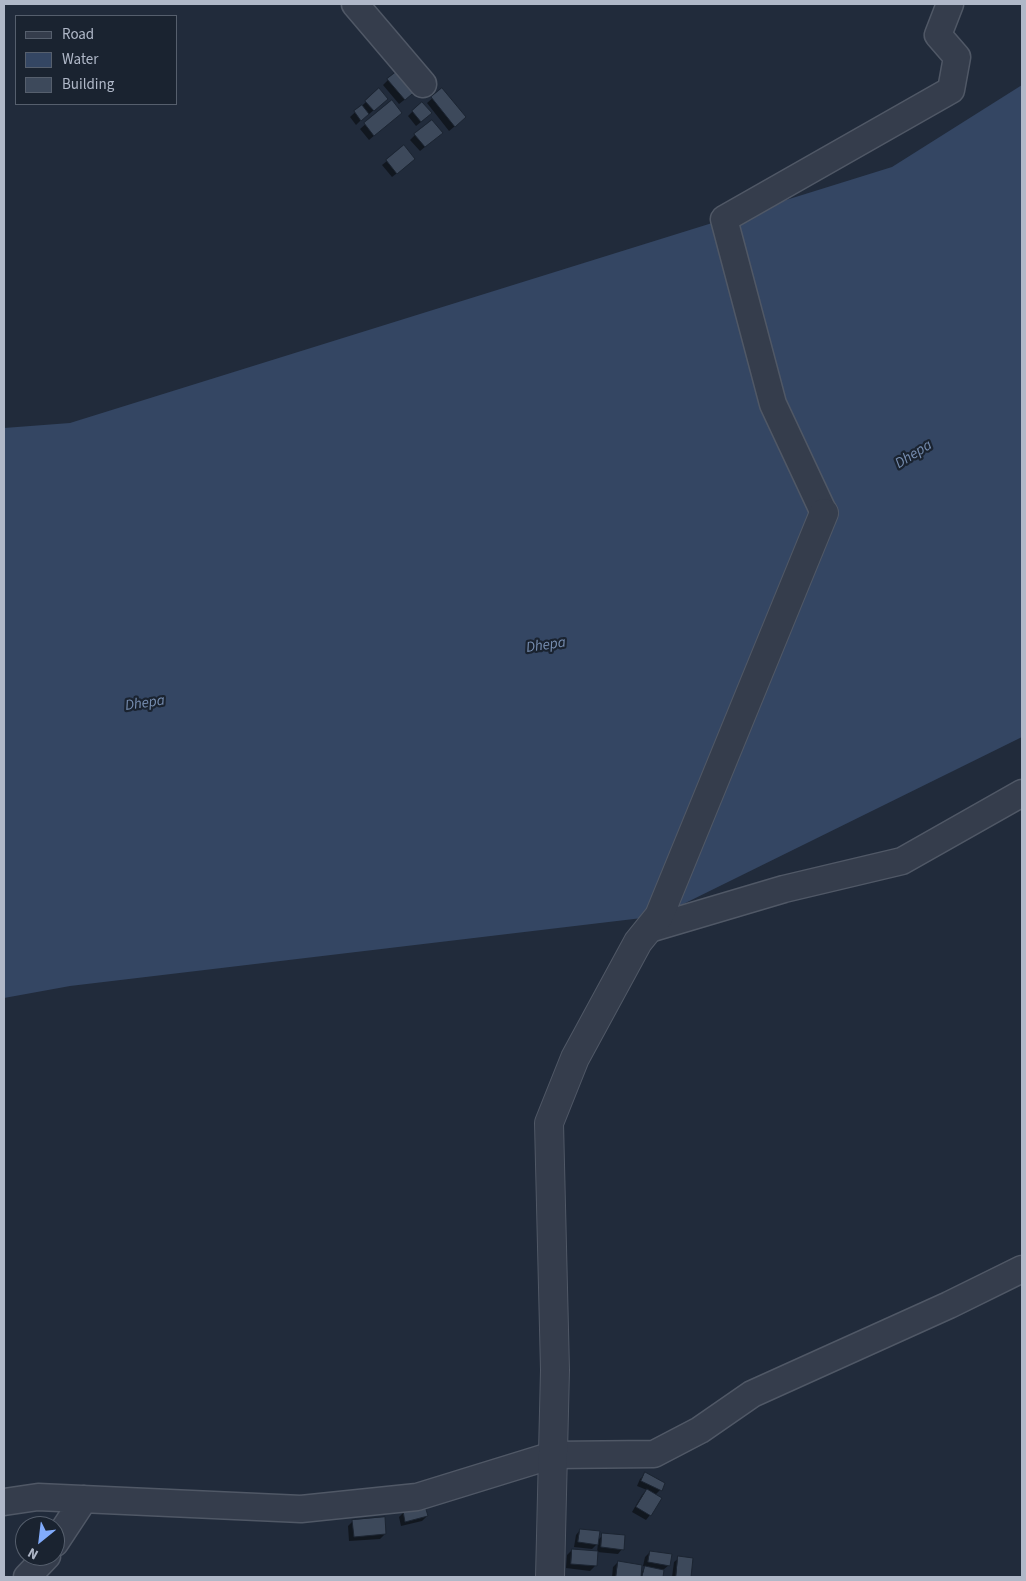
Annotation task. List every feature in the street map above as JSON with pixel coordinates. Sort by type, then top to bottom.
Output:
[{"type":"street","points":[[355,4],[423,84]]},
{"type":"street","points":[[550,1577],[555,1370],[549,1123],[575,1058],[638,942],[658,916],[824,513],[773,404],[724,219],[951,90],[957,57],[938,35],[950,4]]},
{"type":"street","points":[[649,929],[784,889],[902,861],[1022,793]]},
{"type":"street","points":[[4,1502],[38,1497],[301,1509],[417,1497],[553,1455],[654,1454],[700,1430],[752,1394],[949,1305],[1022,1269]]},
{"type":"street","points":[[65,1528],[84,1499]]},
{"type":"street","points":[[27,1577],[37,1566]]},
{"type":"water","name":"Dhepa","points":[[1022,85],[1022,737],[659,916],[70,986],[4,998],[4,428],[70,423],[892,167]]},
{"type":"building","points":[[401,68],[418,89],[405,100],[387,79]]},
{"type":"building","points":[[379,88],[388,99],[374,111],[365,101]]},
{"type":"building","points":[[442,88],[466,117],[455,127],[431,97]]},
{"type":"building","points":[[392,100],[402,113],[374,136],[364,123]]},
{"type":"building","points":[[422,102],[432,113],[421,122],[412,111]]},
{"type":"building","points":[[362,105],[369,114],[361,121],[354,111]]},
{"type":"building","points":[[432,120],[443,133],[425,147],[414,134]]},
{"type":"building","points":[[404,145],[415,159],[397,174],[386,160]]},
{"type":"building","points":[[645,1472],[665,1483],[662,1491],[641,1481]]},
{"type":"building","points":[[647,1489],[662,1498],[651,1516],[636,1507]]},
{"type":"building","points":[[425,1506],[428,1516],[405,1522],[403,1511]]},
{"type":"building","points":[[385,1517],[386,1534],[354,1537],[352,1520]]},
{"type":"building","points":[[580,1529],[600,1531],[598,1545],[578,1542]]},
{"type":"building","points":[[602,1533],[625,1535],[624,1550],[601,1547]]},
{"type":"building","points":[[572,1549],[598,1551],[597,1566],[571,1564]]},
{"type":"building","points":[[650,1551],[672,1554],[670,1566],[648,1562]]},
{"type":"building","points":[[678,1556],[693,1558],[691,1577],[676,1577]]},
{"type":"building","points":[[618,1561],[642,1565],[641,1577],[616,1577]]},
{"type":"building","points":[[645,1566],[664,1570],[663,1577],[642,1577]]}]
